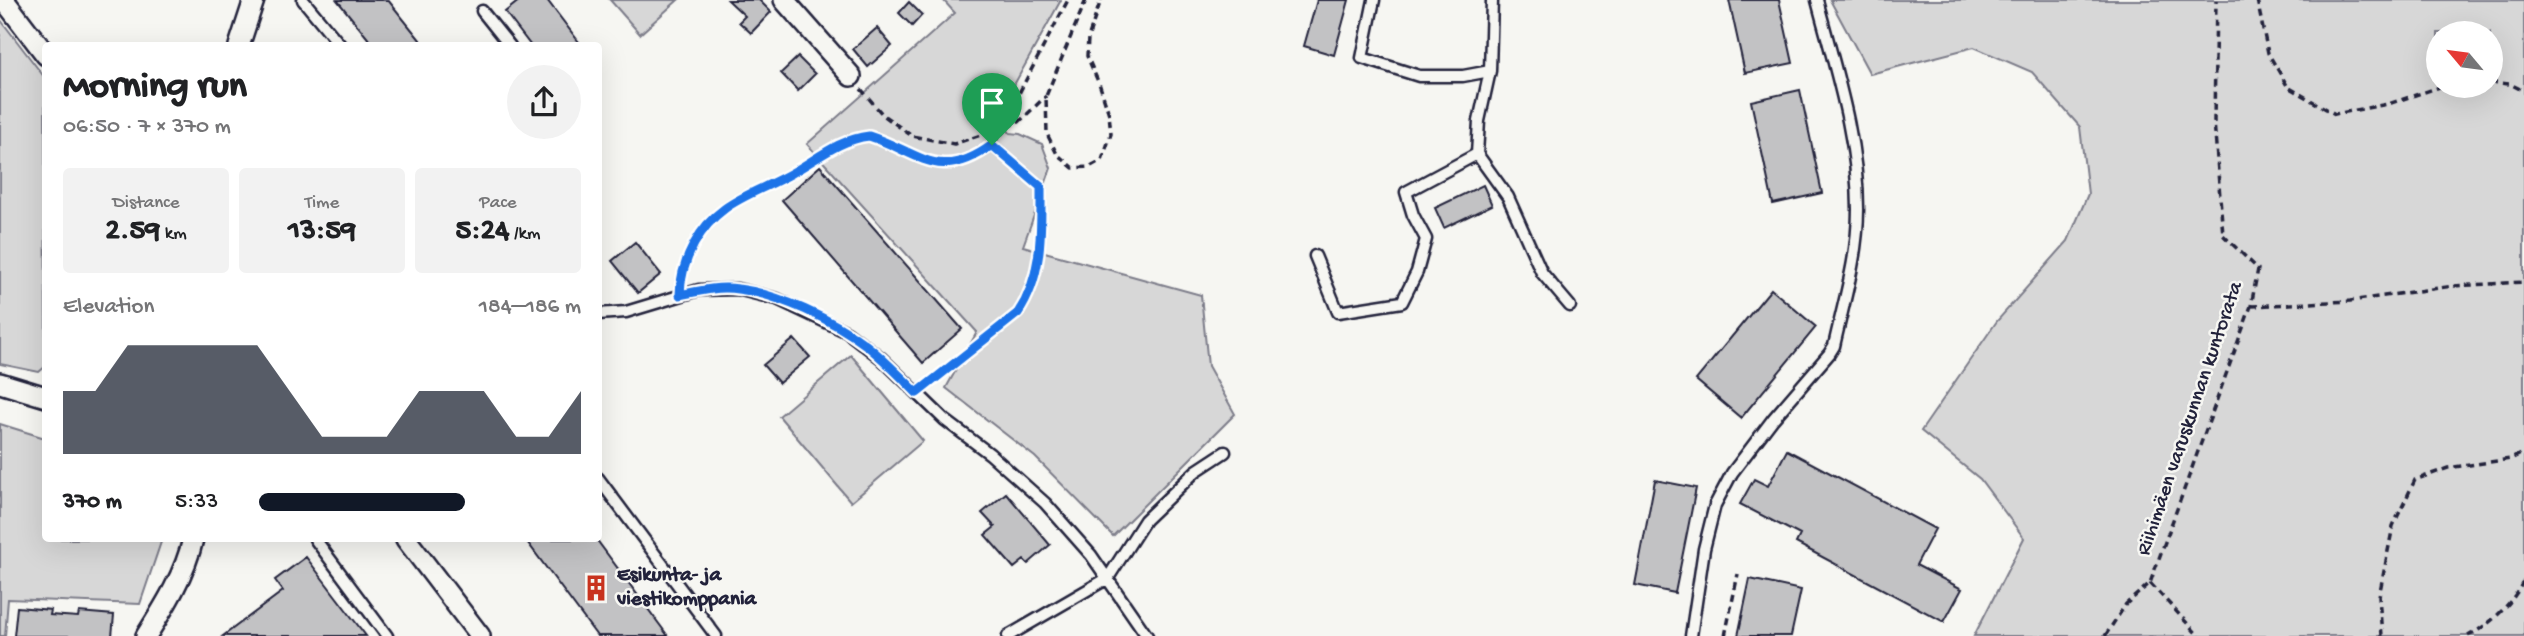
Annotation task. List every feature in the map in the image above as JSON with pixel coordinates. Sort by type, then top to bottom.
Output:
[{"type":"street","points":[[4,0],[42,50]]},
{"type":"street","points":[[240,42],[254,0]]},
{"type":"street","points":[[785,0],[851,76]]},
{"type":"street","points":[[0,383],[42,396]]},
{"type":"street","points":[[146,636],[167,602],[192,542]]},
{"type":"street","points":[[408,542],[480,636]]},
{"type":"lane","points":[[303,0],[338,42]]},
{"type":"lane","points":[[1374,0],[1362,58],[1419,76],[1463,76],[1490,71]]},
{"type":"lane","points":[[1492,0],[1490,71],[1479,121],[1476,154],[1508,197],[1542,273],[1570,306]]},
{"type":"lane","points":[[1691,636],[1704,548],[1714,505],[1732,473],[1773,419],[1829,354],[1852,266],[1858,208],[1853,140],[1817,0]]},
{"type":"lane","points":[[482,11],[507,42]]},
{"type":"lane","points":[[1315,256],[1338,312],[1402,302],[1417,272],[1426,239],[1413,215],[1406,192],[1476,154]]},
{"type":"lane","points":[[602,314],[626,312],[680,295],[710,289],[737,289],[777,299],[847,332],[881,358],[945,421],[999,461],[1045,503],[1108,578],[1147,636]]},
{"type":"lane","points":[[1007,636],[1108,578],[1145,520],[1196,471],[1225,452]]},
{"type":"lane","points":[[602,483],[716,636]]},
{"type":"lane","points":[[317,542],[387,636]]},
{"type":"path","points":[[1009,125],[1007,116],[1068,0]]},
{"type":"path","points":[[851,76],[883,115],[912,136],[954,144],[1019,122],[1046,96],[1086,0]]},
{"type":"path","points":[[1046,96],[1047,134],[1056,154],[1073,168],[1089,167],[1102,160],[1111,134],[1109,114],[1087,56],[1088,38],[1101,0]]},
{"type":"path","name":"Riihimäen varuskunnan kuntorata","points":[[2105,636],[2126,604],[2150,583],[2251,306],[2258,269],[2223,235],[2214,121],[2216,0]]},
{"type":"path","points":[[2257,0],[2268,53],[2288,87],[2335,114],[2388,104],[2426,92]]},
{"type":"path","points":[[2503,83],[2524,91]]},
{"type":"path","points":[[680,295],[680,277],[688,255],[710,219],[743,196],[789,174],[848,140],[869,136],[917,158],[942,164],[969,159],[992,145],[1009,125]]},
{"type":"path","points":[[917,393],[1018,313],[1029,297],[1037,275],[1041,187],[992,145]]},
{"type":"path","points":[[2251,306],[2350,301],[2454,286],[2524,282]]},
{"type":"path","points":[[2382,636],[2379,596],[2393,526],[2415,480],[2448,468],[2511,459],[2524,452]]},
{"type":"path","points":[[1725,636],[1738,574]]},
{"type":"path","points":[[2468,636],[2483,628],[2516,595],[2524,580]]},
{"type":"path","points":[[2150,583],[2199,636]]},
{"type":"shaded area","points":[[610,0],[678,0],[640,34]]},
{"type":"shaded area","points":[[943,0],[1061,0],[1004,103],[1001,120],[1010,133],[1020,134],[1042,144],[1051,168],[1023,246],[1201,295],[1208,366],[1235,414],[1113,536],[1035,457],[946,388],[977,332],[807,144],[955,13]]},
{"type":"shaded area","points":[[1830,0],[2524,0],[2524,636],[1974,636],[2024,538],[1980,479],[1921,431],[1997,321],[2068,241],[2088,194],[2080,127],[2032,72],[1974,47],[1870,74]]},
{"type":"shaded area","points":[[0,19],[42,74],[42,369],[39,372],[0,364]]},
{"type":"shaded area","points":[[851,355],[923,441],[851,502],[779,416]]},
{"type":"shaded area","points":[[0,424],[42,437],[42,542],[161,542],[140,604],[8,599],[5,636],[0,636]]},
{"type":"building","points":[[337,0],[388,0],[422,42],[371,42]]},
{"type":"building","points":[[520,0],[547,0],[579,42],[528,42],[505,12]]},
{"type":"building","points":[[728,0],[759,0],[771,12],[751,33],[739,22],[745,16]]},
{"type":"building","points":[[1317,0],[1349,0],[1334,55],[1304,46]]},
{"type":"building","points":[[1729,0],[1779,0],[1793,63],[1745,73]]},
{"type":"building","points":[[909,2],[922,15],[912,26],[899,13]]},
{"type":"building","points":[[877,28],[892,46],[868,67],[853,49]]},
{"type":"building","points":[[798,57],[815,74],[798,91],[781,73]]},
{"type":"building","points":[[1800,90],[1822,193],[1773,204],[1751,101]]},
{"type":"building","points":[[820,166],[962,329],[923,363],[782,200]]},
{"type":"building","points":[[1483,185],[1492,205],[1444,228],[1435,208]]},
{"type":"building","points":[[635,242],[661,274],[638,293],[612,261]]},
{"type":"building","points":[[1771,289],[1816,327],[1741,418],[1696,380]]},
{"type":"building","points":[[794,339],[810,357],[779,383],[763,365]]},
{"type":"building","points":[[1787,450],[1935,529],[1916,565],[1962,589],[1944,622],[1796,543],[1800,535],[1740,504],[1754,479],[1768,486]]},
{"type":"building","points":[[1655,480],[1696,488],[1675,593],[1635,585]]},
{"type":"building","points":[[1006,493],[1050,545],[1028,564],[1024,560],[1014,568],[985,535],[995,527],[982,513]]},
{"type":"building","name":"Esikunta- ja viestikomppania","points":[[527,542],[598,542],[668,636],[597,636]]},
{"type":"building","points":[[306,557],[366,636],[223,636],[283,591],[275,580]]},
{"type":"building","points":[[1750,579],[1801,590],[1791,636],[1738,636]]},
{"type":"building","points":[[17,607],[51,610],[50,615],[78,617],[79,612],[114,615],[112,636],[14,636]]},
{"type":"place","name":"Esikunta- ja viestikomppania","points":[[596,588]]},
{"type":"route","points":[[869,136],[917,158],[942,164],[969,159],[992,145],[1041,187],[1037,275],[1029,297],[1018,313],[917,393],[881,358],[847,332],[777,299],[757,292],[720,288],[680,295],[680,277],[688,255],[710,219],[743,196],[789,174],[848,140],[869,136]]}]
